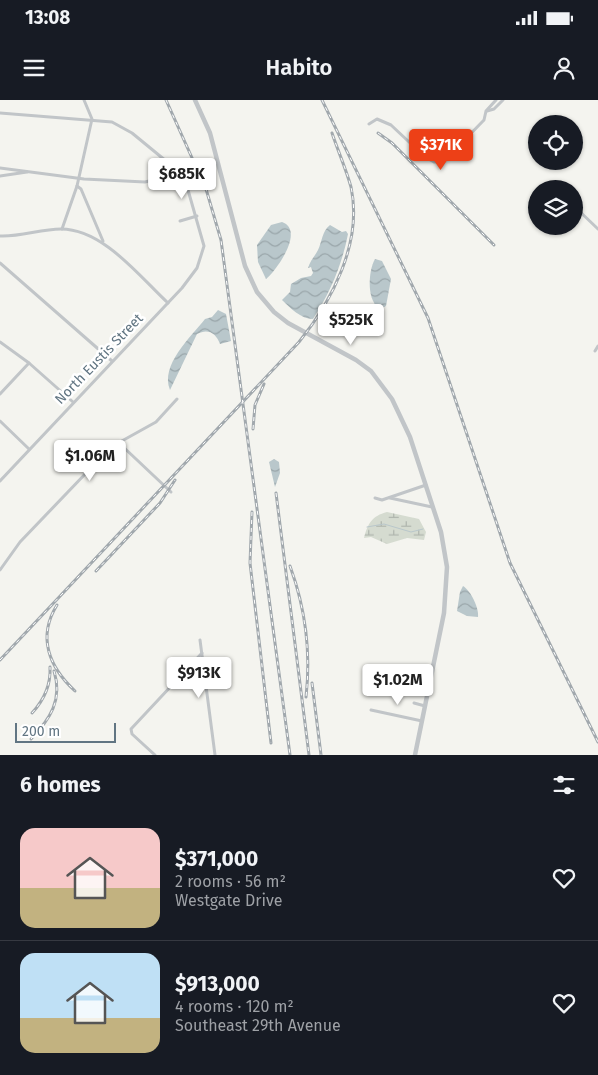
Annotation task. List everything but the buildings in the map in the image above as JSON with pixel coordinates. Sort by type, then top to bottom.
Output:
[{"type":"street","points":[[62,229],[77,186],[92,119],[84,100]]},
{"type":"street","points":[[195,100],[214,144],[237,239],[248,276],[257,292],[274,312],[293,326],[356,360],[379,380],[404,422],[426,485],[447,558],[448,586],[415,755]]},
{"type":"street","points":[[369,124],[377,119],[388,122],[424,157],[434,162],[439,162],[448,158],[484,120],[486,111],[496,100]]},
{"type":"street","points":[[486,111],[494,109],[503,100]]},
{"type":"street","points":[[0,113],[104,120],[126,128],[172,166],[184,182],[197,216],[180,221]]},
{"type":"street","points":[[0,168],[79,178],[150,181],[172,166]]},
{"type":"street","points":[[0,176],[30,171]]},
{"type":"street","points":[[77,186],[104,242]]},
{"type":"street","points":[[583,215],[598,229]]},
{"type":"street","name":"North Eustis Street","points":[[0,481],[168,303],[192,275],[201,260],[204,246],[197,216]]},
{"type":"street","points":[[0,236],[27,235],[62,229],[84,233],[104,242],[168,303]]},
{"type":"street","points":[[0,263],[112,361]]},
{"type":"street","points":[[0,342],[29,363],[73,402]]},
{"type":"street","points":[[595,351],[598,346]]},
{"type":"street","points":[[0,394],[29,363]]},
{"type":"street","points":[[0,570],[20,542],[110,448],[156,422],[177,399]]},
{"type":"street","points":[[0,421],[30,449]]},
{"type":"street","points":[[119,444],[171,492]]},
{"type":"street","points":[[390,498],[426,485]]},
{"type":"street","points":[[375,498],[390,498],[433,507]]},
{"type":"street","points":[[200,640],[215,755]]},
{"type":"street","points":[[155,755],[132,734],[131,729],[202,653]]},
{"type":"street","points":[[182,674],[192,672],[200,674],[205,680]]},
{"type":"street","points":[[414,703],[425,706]]},
{"type":"street","points":[[371,710],[422,721]]},
{"type":"green space","points":[[387,512],[419,519],[426,532],[424,540],[407,538],[387,544],[371,537],[364,538],[371,521]]},
{"type":"water","points":[[282,222],[288,226],[291,233],[290,241],[282,259],[266,279],[258,262],[257,245],[271,225]]},
{"type":"water","points":[[330,225],[342,232],[346,231],[348,234],[335,278],[313,319],[309,319],[296,312],[282,300],[290,292],[291,284],[301,278],[311,276],[313,273],[311,267],[308,268],[309,265],[318,250],[325,230]]},
{"type":"water","points":[[375,259],[382,261],[391,279],[386,306],[381,309],[376,306],[373,300],[370,286],[371,271]]},
{"type":"water","points":[[218,310],[226,314],[231,341],[220,344],[214,334],[205,331],[197,334],[170,390],[168,381],[169,371],[178,352],[205,319],[212,317]]},
{"type":"water","points":[[274,459],[279,462],[280,473],[275,487],[269,462]]},
{"type":"water","points":[[463,586],[474,600],[478,617],[467,616],[457,611],[460,592]]},
{"type":"waterway","points":[[367,527],[384,524],[411,532],[423,529]]},
{"type":"railway","points":[[166,100],[206,189],[221,240],[290,755]]},
{"type":"railway","points":[[322,100],[428,318],[510,563],[598,742]]},
{"type":"railway","points":[[0,660],[299,342],[323,308],[342,270],[353,229],[354,208],[351,187],[332,133]]},
{"type":"railway","points":[[378,133],[392,143],[494,245]]},
{"type":"railway","points":[[253,429],[255,405],[264,384]]},
{"type":"railway","points":[[96,571],[160,503],[175,480]]},
{"type":"railway","points":[[276,493],[309,755]]},
{"type":"railway","points":[[252,512],[250,563],[271,743]]},
{"type":"railway","points":[[290,566],[300,598],[306,630],[308,664],[306,697]]},
{"type":"railway","points":[[57,605],[48,629],[49,651],[58,672],[75,691]]},
{"type":"railway","points":[[32,713],[46,692],[50,667]]},
{"type":"railway","points":[[31,739],[44,724],[56,700],[57,691],[54,671]]},
{"type":"railway","points":[[312,683],[321,755]]}]
